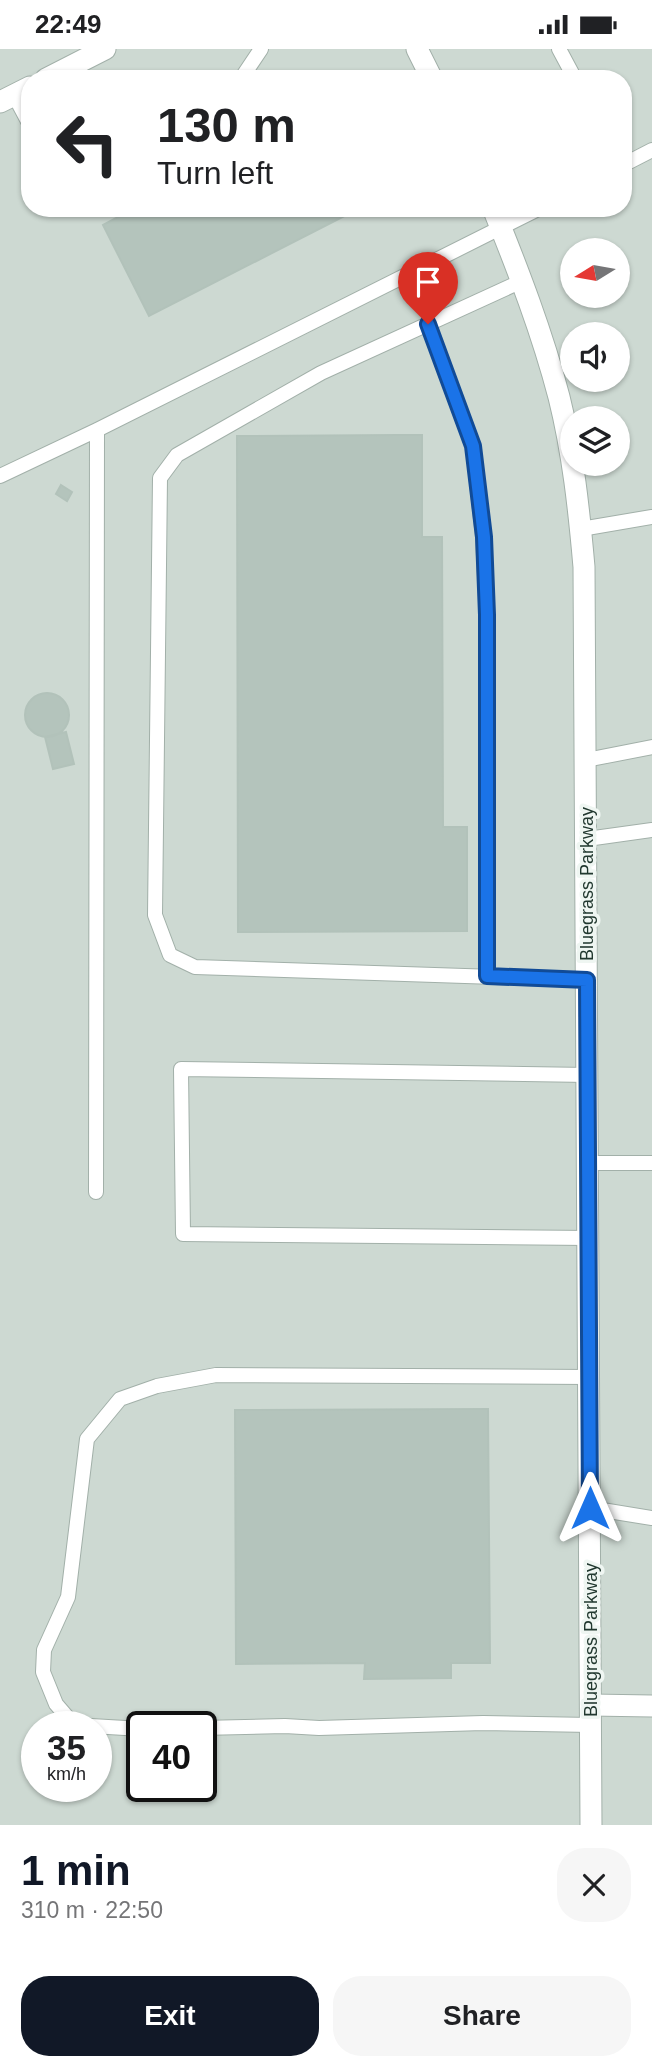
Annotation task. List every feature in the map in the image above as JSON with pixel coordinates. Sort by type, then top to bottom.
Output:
[{"type":"street","points":[[64,70],[106,49]]},
{"type":"street","points":[[417,49],[428,70]]},
{"type":"street","name":"Bluegrass Parkway","points":[[497,218],[535,314],[559,397],[571,455],[584,567],[591,1825]]},
{"type":"street","points":[[591,1715],[652,1706]]},
{"type":"lane","points":[[247,70],[261,49]]},
{"type":"lane","points":[[559,49],[570,70]]},
{"type":"lane","points":[[632,160],[652,150]]},
{"type":"lane","points":[[0,476],[97,430],[497,218]]},
{"type":"lane","points":[[522,281],[321,373],[177,455],[160,478],[155,915],[170,955],[195,967],[587,980]]},
{"type":"lane","points":[[428,324],[473,446],[484,537],[487,615],[487,976]]},
{"type":"lane","points":[[96,1192],[97,430]]},
{"type":"lane","points":[[581,530],[652,517]]},
{"type":"lane","points":[[586,760],[652,747]]},
{"type":"lane","points":[[587,839],[652,830]]},
{"type":"lane","points":[[588,1075],[181,1069],[183,1234],[589,1238]]},
{"type":"lane","points":[[589,1163],[652,1163]]},
{"type":"lane","points":[[126,1728],[74,1725],[56,1704],[43,1672],[44,1650],[68,1597],[87,1439],[120,1399],[157,1385],[216,1375],[590,1377]]},
{"type":"lane","points":[[590,1508],[652,1518]]},
{"type":"lane","points":[[217,1728],[319,1728],[483,1723],[591,1715]]},
{"type":"shaded area","points":[[0,49],[652,49],[652,1825],[0,1825]]},
{"type":"building","points":[[118,217],[342,217],[149,316],[103,225]]},
{"type":"building","points":[[422,435],[422,537],[442,537],[443,827],[467,827],[467,931],[238,932],[237,436]]},
{"type":"building","points":[[61,485],[72,492],[67,501],[56,494]]},
{"type":"building","points":[[47,693],[62,700],[69,715],[62,730],[47,737],[32,730],[25,715],[32,700]]},
{"type":"building","points":[[66,732],[74,764],[53,769],[45,737]]},
{"type":"building","points":[[488,1409],[490,1663],[451,1663],[451,1678],[364,1679],[365,1663],[236,1664],[235,1410]]},
{"type":"route","points":[[428,324],[473,446],[484,537],[487,615],[487,976],[587,980],[590,1508]]}]
